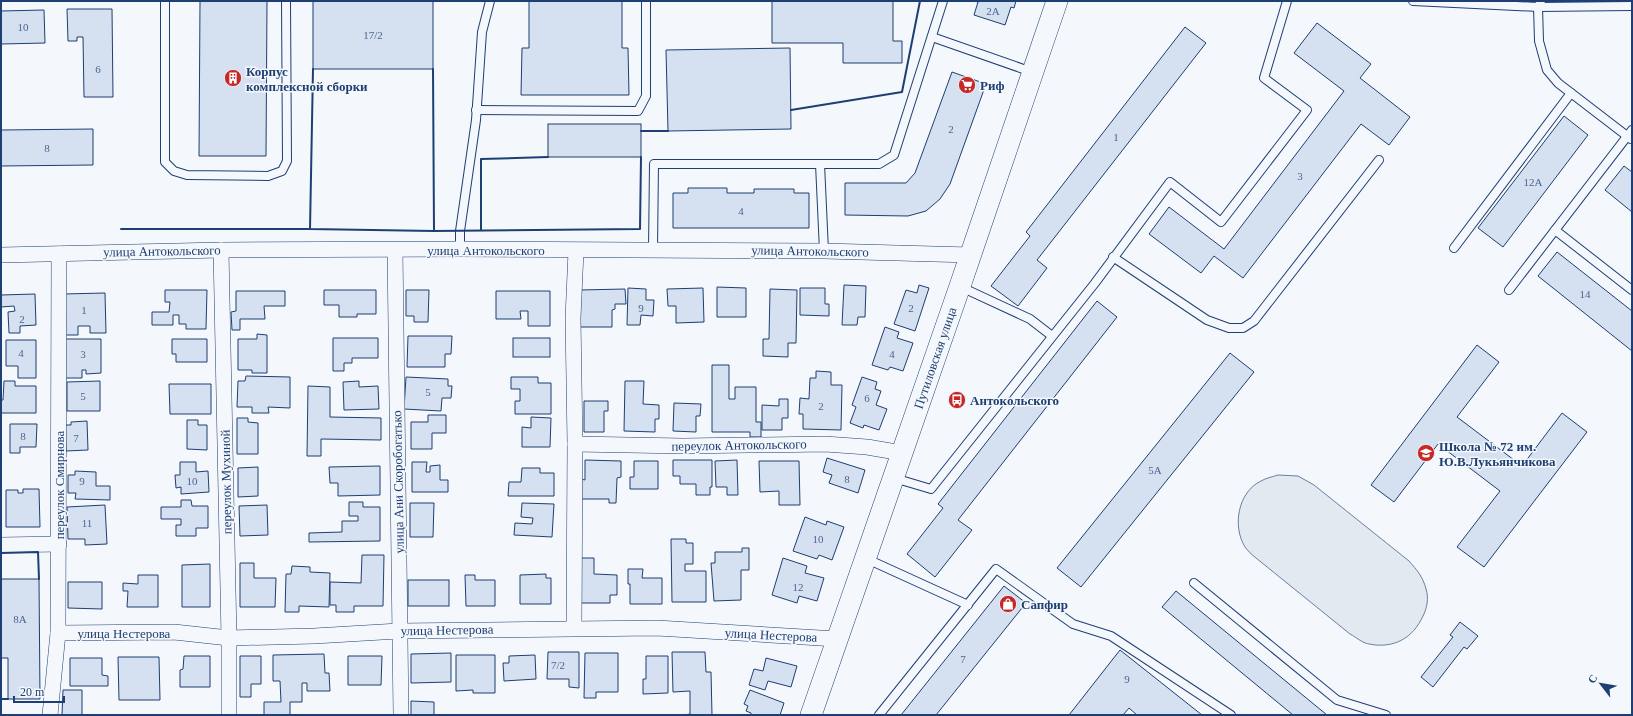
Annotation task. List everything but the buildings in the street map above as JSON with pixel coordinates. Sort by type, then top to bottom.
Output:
[{"type":"street","name":"Путиловская улица","points":[[811,715],[971,255],[1057,1]]},
{"type":"street","name":"улица Антокольского","points":[[1,255],[221,250],[460,249],[576,251],[824,251],[971,255]]},
{"type":"street","name":"переулок Мухиной","points":[[221,250],[229,638],[229,715]]},
{"type":"street","name":"улица Ани Скоробогатько","points":[[395,250],[401,715]]},
{"type":"street","points":[[574,628],[575,444],[573,318],[576,251]]},
{"type":"street","name":"переулок Смирнова","points":[[50,715],[58,633],[59,254]]},
{"type":"street","name":"переулок Антокольского","points":[[575,444],[683,446],[825,444],[867,447],[902,453]]},
{"type":"street","points":[[1,545],[59,544]]},
{"type":"street","name":"улица Нестерова","points":[[58,633],[174,632],[229,638],[314,636],[399,631],[657,628],[837,639]]},
{"type":"lane","points":[[165,1],[165,162],[174,171],[187,175],[268,176],[282,170],[287,161],[286,1]]},
{"type":"lane","points":[[460,249],[460,231],[476,110],[482,32],[490,1]]},
{"type":"lane","points":[[476,110],[638,111],[646,96],[646,1]]},
{"type":"lane","points":[[653,250],[654,164],[879,164],[894,156],[943,1]]},
{"type":"lane","points":[[893,478],[931,490],[1113,258],[1170,182],[1221,222],[1307,110],[1264,78],[1287,1]]},
{"type":"lane","points":[[1413,1],[1632,6]]},
{"type":"lane","points":[[1509,290],[1631,135],[1558,83],[1547,70],[1539,41],[1540,4]]},
{"type":"lane","points":[[932,37],[1033,72]]},
{"type":"lane","points":[[1454,248],[1571,93]]},
{"type":"lane","points":[[1113,258],[1207,320],[1229,328],[1243,328],[1254,321],[1379,160]]},
{"type":"lane","points":[[820,164],[824,251]]},
{"type":"lane","points":[[1555,230],[1632,290]]},
{"type":"lane","points":[[960,286],[1030,319],[1052,336]]},
{"type":"lane","points":[[866,558],[968,605]]},
{"type":"lane","points":[[878,715],[996,569],[1073,624],[1111,636],[1231,715]]},
{"type":"lane","points":[[1194,583],[1337,700],[1386,715]]},
{"type":"shaded area","points":[[1278,475],[1298,476],[1314,485],[1415,567],[1425,585],[1427,592],[1427,603],[1419,624],[1408,636],[1402,640],[1387,645],[1369,644],[1361,641],[1350,634],[1255,557],[1245,547],[1241,539],[1238,520],[1242,501],[1253,486],[1263,480]]},
{"type":"wall","points":[[791,110],[902,92],[920,1]]},
{"type":"wall","points":[[313,69],[310,229],[434,231],[640,229],[641,157]]},
{"type":"wall","points":[[433,69],[434,231]]},
{"type":"wall","points":[[641,131],[668,131]]},
{"type":"wall","points":[[481,230],[481,159],[548,157]]},
{"type":"wall","points":[[121,229],[310,229]]},
{"type":"wall","points":[[1,553],[38,552],[39,579]]},
{"type":"wall","points":[[1,699],[8,699]]},
{"type":"place","name":"Корпус комплексной сборки","points":[[233,78]]},
{"type":"place","name":"Риф","points":[[967,85]]},
{"type":"place","name":"Антокольского","points":[[957,400]]},
{"type":"place","name":"Школа № 72 им. Ю.В.Лукьянчикова","points":[[1426,453]]},
{"type":"place","name":"Сапфир","points":[[1008,604]]}]
